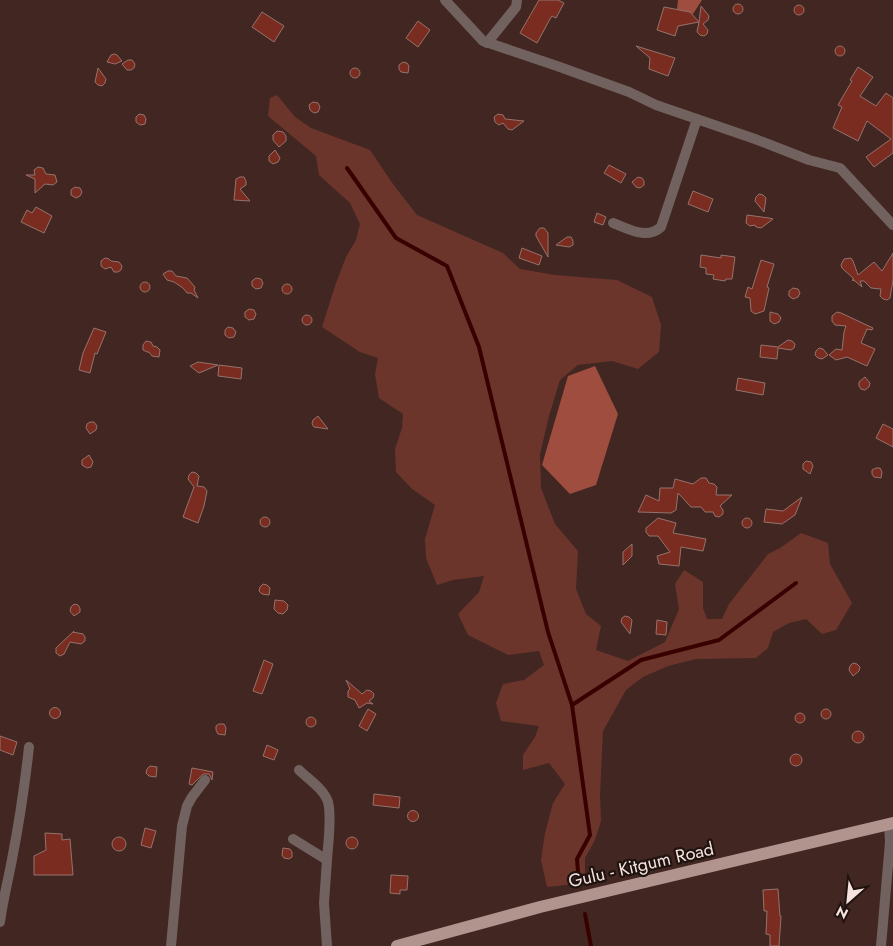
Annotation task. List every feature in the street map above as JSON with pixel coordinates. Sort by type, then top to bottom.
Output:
[{"type":"main road","name":"Gulu - Kitgum Road","points":[[397,946],[540,907],[891,824]]},
{"type":"street","points":[[445,0],[474,32],[487,43],[584,76],[628,92],[656,105],[809,160],[840,168],[893,225]]},
{"type":"street","points":[[487,43],[516,7],[517,0]]},
{"type":"street","points":[[613,223],[644,234],[655,232],[661,227],[698,119]]},
{"type":"street","points":[[0,922],[23,801],[29,747]]},
{"type":"street","points":[[299,770],[322,792],[328,802],[330,826],[324,903],[327,946]]},
{"type":"street","points":[[171,946],[182,826],[187,806],[205,780]]},
{"type":"street","points":[[881,946],[891,824]]},
{"type":"street","points":[[292,839],[327,860]]},
{"type":"shaded area","points":[[678,0],[702,0],[693,14],[677,9]]},
{"type":"shaded area","points":[[277,95],[295,117],[311,128],[370,150],[417,215],[503,253],[520,269],[555,275],[617,280],[652,297],[661,325],[659,352],[638,369],[612,361],[578,365],[560,380],[540,454],[541,488],[555,524],[578,551],[576,589],[586,614],[601,626],[596,650],[628,661],[665,642],[679,609],[675,584],[684,570],[703,582],[703,608],[707,619],[722,619],[729,604],[768,554],[801,533],[828,543],[830,564],[852,603],[836,630],[822,634],[806,619],[789,623],[773,632],[768,648],[756,658],[696,659],[668,666],[643,677],[626,690],[603,731],[600,795],[601,821],[595,840],[585,858],[585,883],[547,887],[541,860],[545,833],[553,803],[565,784],[549,763],[523,770],[523,755],[535,737],[539,726],[501,721],[496,703],[503,684],[524,680],[544,665],[539,651],[508,655],[468,635],[458,614],[479,592],[484,576],[453,580],[437,585],[426,558],[425,539],[435,505],[412,489],[396,472],[395,449],[402,428],[403,414],[379,398],[375,374],[378,358],[360,352],[322,327],[336,283],[346,257],[356,240],[360,224],[350,203],[319,175],[316,156],[268,116],[270,98]]},
{"type":"shaded area","points":[[595,366],[618,414],[596,485],[570,494],[542,465],[568,376]]},
{"type":"building","points":[[539,0],[558,0],[564,3],[556,18],[552,16],[537,43],[520,33]]},
{"type":"building","points":[[736,4],[740,4],[743,9],[742,13],[736,14],[733,11],[733,7]]},
{"type":"building","points":[[797,5],[801,5],[804,10],[803,14],[797,15],[794,12],[794,8]]},
{"type":"building","points":[[701,6],[709,16],[708,20],[703,24],[708,30],[704,36],[697,32]]},
{"type":"building","points":[[664,7],[690,12],[699,22],[678,26],[675,36],[657,30]]},
{"type":"building","points":[[262,12],[284,26],[274,42],[252,27]]},
{"type":"building","points":[[418,21],[430,30],[418,47],[406,38]]},
{"type":"building","points":[[636,46],[675,58],[668,76],[649,69],[650,58]]},
{"type":"building","points":[[838,46],[842,46],[845,51],[844,55],[838,56],[835,53],[835,49]]},
{"type":"building","points":[[114,54],[122,61],[115,64],[107,62],[111,55]]},
{"type":"building","points":[[132,60],[135,64],[131,70],[127,70],[122,64]]},
{"type":"building","points":[[403,62],[409,66],[408,73],[401,72],[399,69],[399,65]]},
{"type":"building","points":[[858,67],[873,77],[860,96],[876,106],[886,93],[893,98],[893,153],[874,167],[866,157],[891,139],[867,121],[858,141],[833,128],[842,107],[838,105]]},
{"type":"building","points":[[98,68],[106,79],[102,86],[95,82]]},
{"type":"building","points":[[353,68],[357,68],[360,73],[359,77],[353,78],[350,75],[350,71]]},
{"type":"building","points":[[313,102],[318,103],[320,107],[318,112],[314,113],[310,110],[309,105]]},
{"type":"building","points":[[139,114],[144,115],[146,119],[145,124],[140,125],[136,122],[136,117]]},
{"type":"building","points":[[498,114],[503,115],[505,119],[524,121],[512,130],[508,129],[503,123],[499,125],[495,122],[494,117]]},
{"type":"building","points":[[277,131],[283,132],[286,136],[286,141],[279,147],[273,140],[273,135]]},
{"type":"building","points":[[275,150],[280,158],[278,162],[273,164],[269,161],[269,156]]},
{"type":"building","points":[[609,165],[626,174],[621,183],[604,173]]},
{"type":"building","points":[[38,167],[43,168],[46,174],[55,175],[57,182],[53,185],[45,184],[35,193],[35,179],[26,175],[35,175],[34,170]]},
{"type":"building","points":[[244,177],[246,185],[240,189],[250,201],[234,200],[236,179]]},
{"type":"building","points":[[638,177],[644,181],[644,185],[640,188],[636,187],[632,182]]},
{"type":"building","points":[[75,187],[80,188],[82,192],[76,198],[71,195],[71,190]]},
{"type":"building","points":[[693,191],[713,199],[708,212],[688,204]]},
{"type":"building","points":[[759,194],[766,198],[764,212],[755,201]]},
{"type":"building","points":[[36,207],[52,216],[44,233],[21,222],[27,210],[32,213]]},
{"type":"building","points":[[597,213],[606,217],[603,225],[594,222]]},
{"type":"building","points":[[747,215],[773,219],[761,228],[755,225],[750,226],[746,223]]},
{"type":"building","points":[[540,228],[544,228],[548,233],[548,257],[536,236]]},
{"type":"building","points":[[567,237],[571,237],[573,245],[569,247],[556,245]]},
{"type":"building","points":[[522,248],[542,256],[539,265],[519,258]]},
{"type":"building","points":[[893,253],[893,280],[890,298],[887,300],[880,296],[881,289],[871,288],[864,281],[860,281],[862,287],[852,280],[854,279],[841,265],[844,259],[851,258],[858,275],[874,262],[882,271]]},
{"type":"building","points":[[701,255],[721,258],[721,255],[735,257],[732,279],[726,279],[725,281],[713,279],[714,275],[706,274],[706,268],[700,267]]},
{"type":"building","points":[[105,258],[119,262],[122,266],[121,270],[114,272],[111,267],[105,269],[101,266],[101,261]]},
{"type":"building","points":[[761,260],[774,264],[767,287],[769,288],[764,311],[755,314],[751,311],[750,298],[745,297],[748,287],[752,289]]},
{"type":"building","points":[[172,271],[176,276],[187,278],[195,287],[194,290],[198,298],[191,293],[187,293],[174,282],[167,280],[163,274]]},
{"type":"building","points":[[256,278],[261,279],[263,283],[261,288],[256,289],[252,286],[252,281]]},
{"type":"building","points":[[143,282],[147,282],[150,287],[149,291],[143,292],[140,289],[140,285]]},
{"type":"building","points":[[285,284],[289,284],[292,289],[291,293],[285,294],[282,291],[282,287]]},
{"type":"building","points":[[793,288],[798,289],[800,293],[798,297],[793,299],[789,296],[789,291]]},
{"type":"building","points":[[249,309],[254,310],[256,314],[254,319],[249,320],[245,317],[245,312]]},
{"type":"building","points":[[770,312],[778,314],[781,318],[779,322],[774,324],[770,321]]},
{"type":"building","points":[[837,312],[873,328],[872,330],[867,329],[861,343],[875,349],[867,366],[847,357],[836,360],[829,355],[836,349],[842,350],[846,326],[835,325],[832,321],[832,316]]},
{"type":"building","points":[[305,315],[309,315],[312,320],[311,324],[305,325],[302,322],[302,318]]},
{"type":"building","points":[[228,327],[233,328],[236,332],[234,337],[229,338],[225,335],[225,330]]},
{"type":"building","points":[[94,328],[106,332],[97,354],[95,353],[90,373],[79,370],[83,353]]},
{"type":"building","points":[[788,340],[795,344],[794,348],[791,350],[778,348],[777,359],[760,357],[761,345],[778,347]]},
{"type":"building","points":[[146,341],[151,342],[153,346],[160,350],[159,357],[152,356],[149,352],[143,350],[143,345]]},
{"type":"building","points":[[819,348],[823,349],[828,355],[822,359],[815,355]]},
{"type":"building","points":[[198,362],[218,365],[199,373],[190,366]]},
{"type":"building","points":[[219,365],[242,368],[241,379],[218,376]]},
{"type":"building","points":[[865,377],[870,383],[869,387],[865,390],[861,389],[859,382]]},
{"type":"building","points":[[738,378],[765,383],[763,395],[736,390]]},
{"type":"building","points":[[318,416],[328,429],[314,427],[312,424],[313,420]]},
{"type":"building","points":[[90,422],[94,422],[97,426],[96,430],[90,434],[86,428]]},
{"type":"building","points":[[883,424],[893,429],[893,447],[876,438]]},
{"type":"building","points":[[89,455],[93,462],[91,467],[87,468],[82,465],[82,460]]},
{"type":"building","points":[[806,461],[811,462],[813,466],[810,474],[803,469],[803,464]]},
{"type":"building","points":[[880,468],[882,472],[881,478],[874,477],[872,474],[872,470]]},
{"type":"building","points":[[192,472],[199,476],[197,486],[204,487],[207,491],[198,523],[183,517],[194,487],[188,479]]},
{"type":"building","points":[[701,478],[706,478],[709,483],[717,487],[716,495],[732,495],[720,506],[723,514],[719,517],[715,516],[713,512],[705,512],[701,507],[691,507],[678,493],[676,510],[671,513],[638,512],[646,495],[659,501],[660,488],[673,488],[675,479],[693,484]]},
{"type":"building","points":[[802,497],[795,515],[782,524],[764,522],[766,509],[783,511]]},
{"type":"building","points":[[263,517],[267,517],[270,522],[269,526],[263,527],[260,524],[260,520]]},
{"type":"building","points":[[658,518],[676,523],[673,533],[706,539],[703,551],[681,547],[679,566],[659,564],[657,556],[670,552],[658,536],[649,536],[646,532],[646,528]]},
{"type":"building","points":[[745,518],[749,518],[752,523],[751,527],[745,528],[742,525],[742,521]]},
{"type":"building","points":[[632,544],[632,556],[623,565],[623,552]]},
{"type":"building","points":[[263,584],[270,588],[269,595],[262,594],[259,591]]},
{"type":"building","points":[[275,600],[284,601],[288,605],[287,610],[283,614],[278,613],[274,609]]},
{"type":"building","points":[[74,604],[78,605],[80,612],[74,616],[70,611]]},
{"type":"building","points":[[625,616],[632,620],[630,634],[621,622]]},
{"type":"building","points":[[657,620],[667,622],[666,635],[656,634]]},
{"type":"building","points":[[74,631],[83,634],[85,641],[81,644],[70,642],[64,654],[60,656],[56,653],[56,648]]},
{"type":"building","points":[[264,660],[273,664],[262,694],[253,691]]},
{"type":"building","points":[[853,663],[860,667],[859,671],[853,676],[849,670]]},
{"type":"building","points":[[346,680],[362,694],[367,690],[371,691],[374,694],[373,698],[369,701],[373,704],[367,703],[359,708],[355,700],[348,697],[350,689]]},
{"type":"building","points":[[55,707],[61,713],[55,719],[49,713]]},
{"type":"building","points":[[368,709],[376,714],[367,731],[359,726]]},
{"type":"building","points":[[824,709],[828,709],[831,714],[830,718],[824,719],[821,716],[821,712]]},
{"type":"building","points":[[798,713],[802,713],[805,718],[804,722],[798,723],[795,720],[795,716]]},
{"type":"building","points":[[309,717],[313,717],[316,722],[315,726],[309,727],[306,724],[306,720]]},
{"type":"building","points":[[224,724],[226,728],[225,735],[218,734],[216,726]]},
{"type":"building","points":[[856,731],[860,731],[864,737],[860,743],[856,743],[852,739],[852,735]]},
{"type":"building","points":[[0,736],[17,742],[13,755],[0,750]]},
{"type":"building","points":[[267,745],[278,750],[274,760],[263,756]]},
{"type":"building","points":[[794,754],[798,754],[802,760],[798,766],[794,766],[790,762],[790,758]]},
{"type":"building","points":[[150,766],[157,767],[156,777],[149,776],[146,773]]},
{"type":"building","points":[[192,768],[213,772],[212,780],[209,774],[203,774],[192,785],[189,784]]},
{"type":"building","points":[[374,794],[400,797],[399,808],[373,805]]},
{"type":"building","points":[[413,810],[419,816],[413,822],[407,816]]},
{"type":"building","points":[[145,828],[156,831],[151,848],[141,845]]},
{"type":"building","points":[[45,833],[62,834],[62,840],[70,839],[73,875],[34,875],[34,856],[46,850]]},
{"type":"building","points":[[119,837],[124,839],[126,844],[124,849],[119,851],[114,849],[112,844],[114,839]]},
{"type":"building","points":[[350,837],[354,837],[358,843],[354,849],[350,849],[346,845],[346,841]]},
{"type":"building","points":[[283,848],[290,849],[292,857],[289,859],[284,858],[282,855]]},
{"type":"building","points":[[391,875],[408,876],[407,890],[400,890],[400,894],[390,893]]},
{"type":"building","points":[[778,889],[781,916],[779,946],[770,946],[770,935],[766,934],[767,911],[764,911],[763,890]]},
{"type":"waterway","points":[[347,168],[396,238],[447,266],[479,347],[548,632],[572,705],[590,835],[577,859],[579,885]]},
{"type":"waterway","points":[[572,705],[641,660],[719,640],[796,583]]},
{"type":"waterway","points":[[585,914],[591,946]]}]
